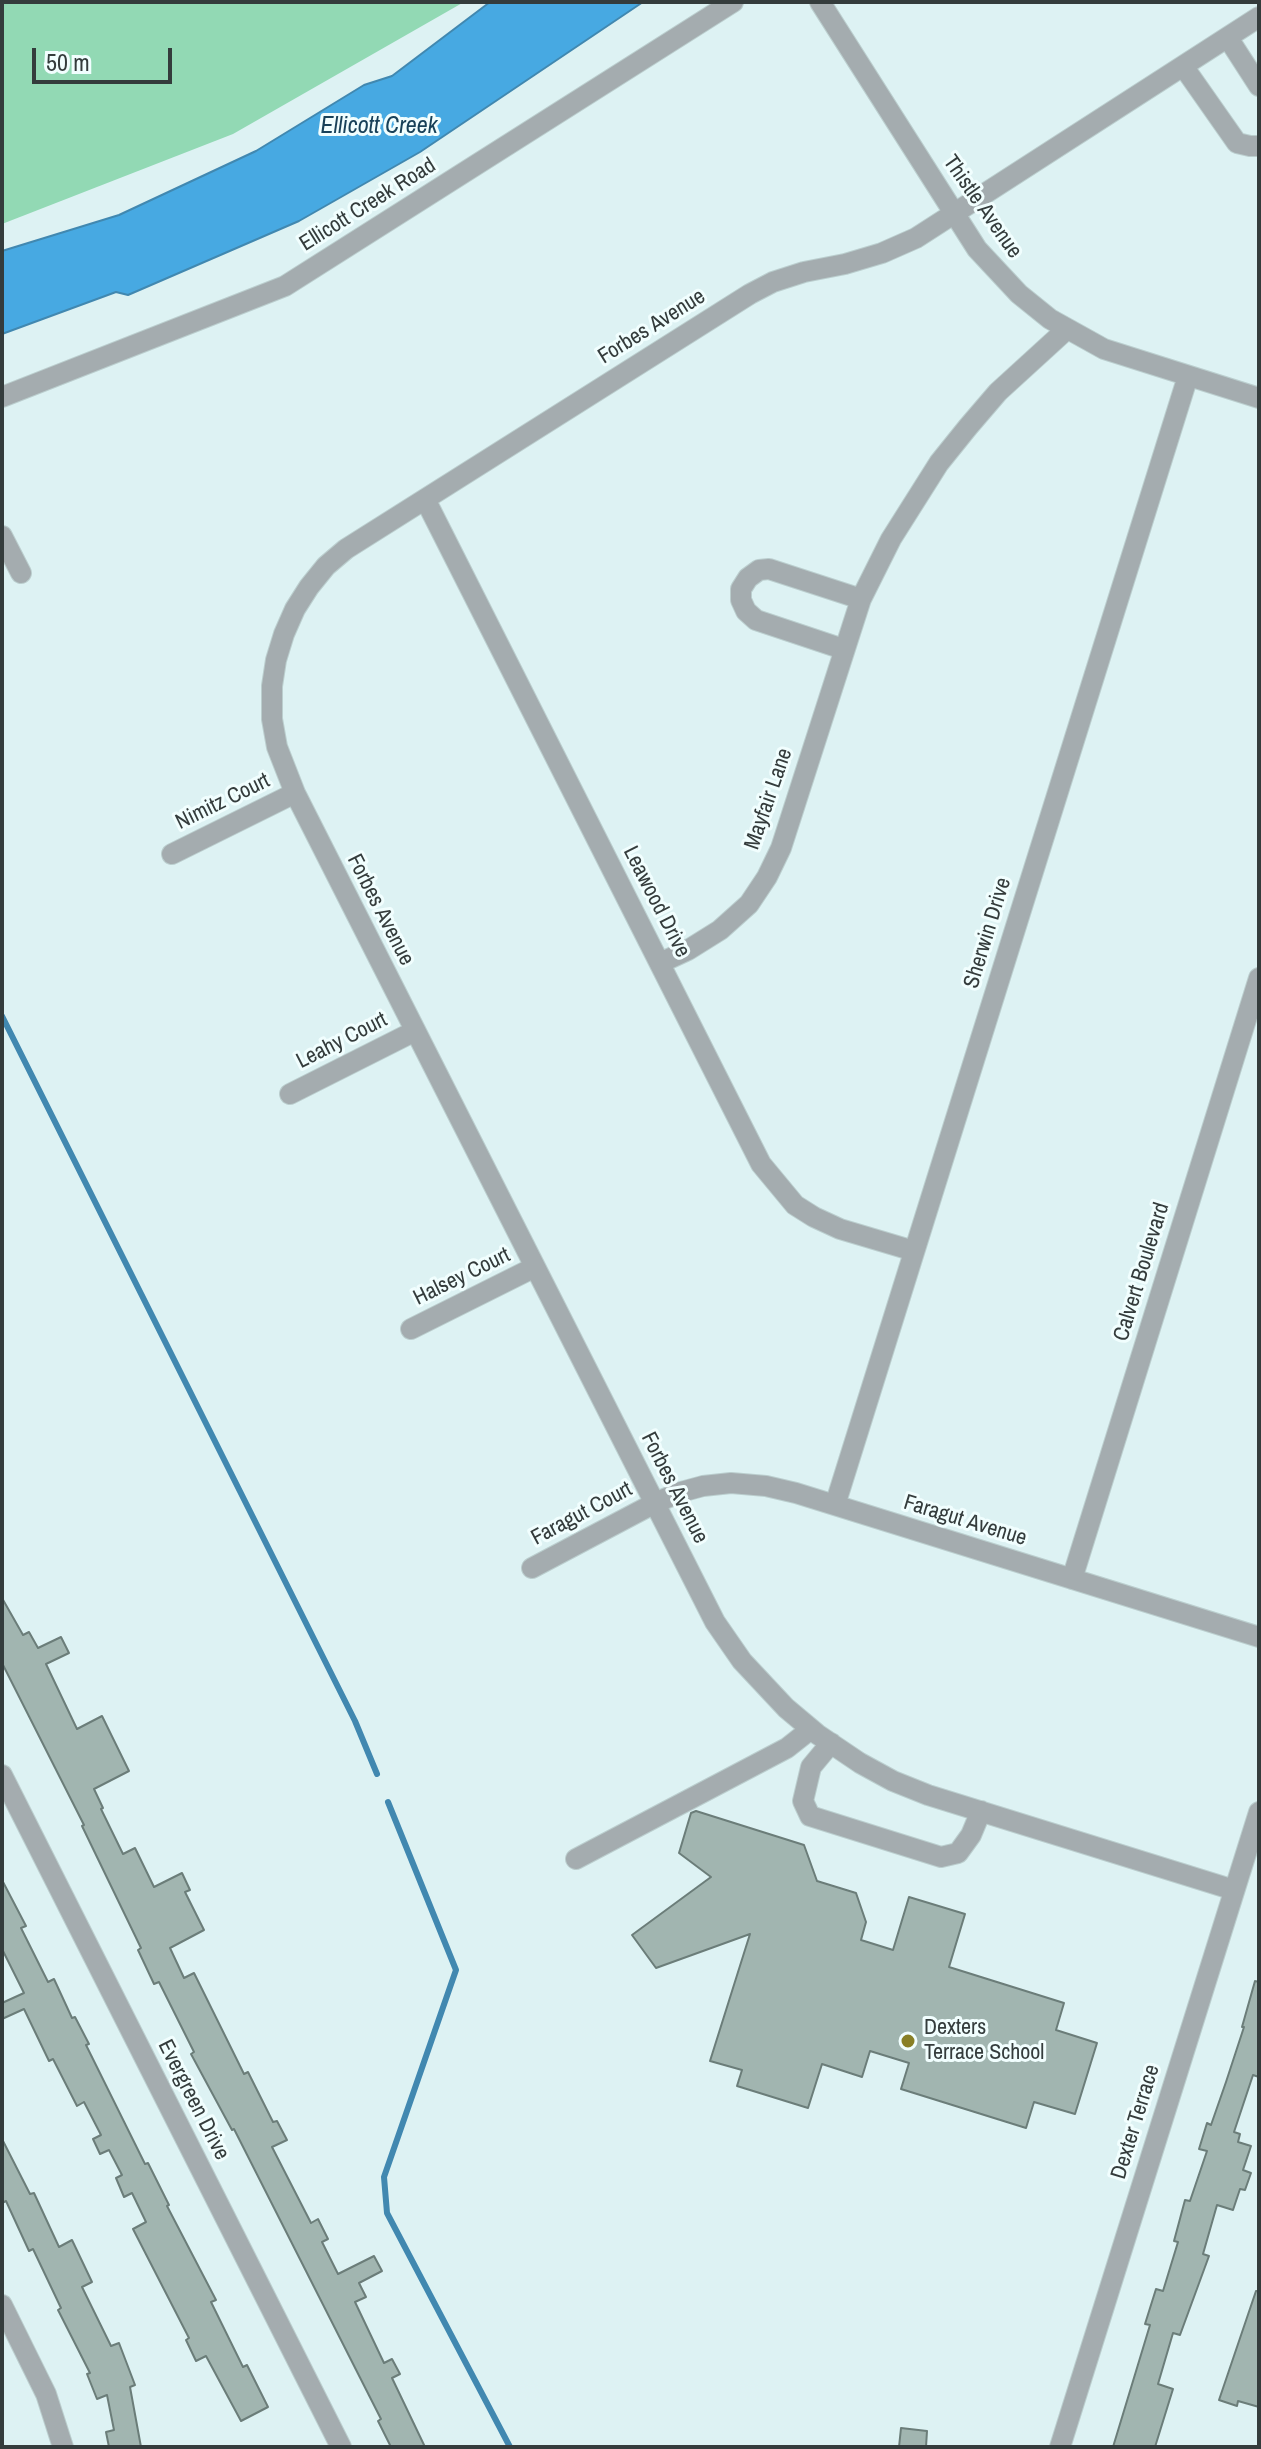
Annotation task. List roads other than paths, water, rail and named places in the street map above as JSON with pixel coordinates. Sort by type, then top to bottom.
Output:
[{"type":"street","name":"Ellicott Creek Road","points":[[2,397],[285,286],[733,2]]},
{"type":"street","name":"Thistle Avenue","points":[[820,2],[977,249],[1004,280],[1050,319],[1104,349],[1259,398]]},
{"type":"street","name":"Forbes Avenue","points":[[1234,1890],[928,1795],[893,1781],[860,1763],[811,1729],[757,1679],[715,1622],[295,793],[277,747],[272,719],[272,686],[284,634],[302,598],[326,566],[346,549],[750,294],[773,282],[882,253],[916,238],[1259,17]]},
{"type":"street","points":[[1228,38],[1259,86]]},
{"type":"street","points":[[1183,66],[1237,143],[1259,146]]},
{"type":"street","name":"Mayfair Lane","points":[[660,963],[720,930],[749,904],[767,877],[781,848],[861,599],[891,539],[939,463],[998,392],[1067,329]]},
{"type":"street","name":"Sherwin Drive","points":[[835,1505],[1188,376]]},
{"type":"street","name":"Leawood Drive","points":[[425,499],[761,1164],[795,1205],[814,1217],[840,1229],[914,1251]]},
{"type":"street","points":[[2,536],[21,573]]},
{"type":"street","points":[[843,649],[756,620],[746,611],[741,600],[741,589],[748,578],[759,570],[769,569],[861,599]]},
{"type":"street","name":"Nimitz Court","points":[[172,854],[295,793]]},
{"type":"street","name":"Calvert Boulevard","points":[[1072,1579],[1259,978]]},
{"type":"street","name":"Leahy Court","points":[[290,1094],[415,1031]]},
{"type":"street","name":"Halsey Court","points":[[411,1329],[535,1267]]},
{"type":"street","name":"Faragut Avenue","points":[[655,1503],[681,1492],[731,1483],[766,1486],[1259,1637]]},
{"type":"street","name":"Faragut Court","points":[[532,1568],[655,1503]]},
{"type":"street","points":[[576,1859],[787,1748],[811,1729]]},
{"type":"street","points":[[831,1743],[811,1767],[803,1801],[810,1816],[941,1857],[958,1853],[971,1835],[981,1811]]},
{"type":"street","name":"Evergreen Drive","points":[[2,1775],[341,2447]]},
{"type":"street","name":"Dexter Terrace","points":[[1060,2447],[1259,1812]]},
{"type":"street","points":[[2,2305],[46,2394],[63,2447]]},
{"type":"water","name":"Ellicott Creek","points":[[490,2],[643,2],[420,152],[299,221],[128,295],[116,292],[2,334],[2,251],[119,215],[256,151],[364,85],[392,76]]},
{"type":"waterway","points":[[2,1016],[355,1721],[377,1774]]},
{"type":"waterway","points":[[388,1802],[456,1970],[384,2177],[387,2213],[510,2447]]},
{"type":"place","name":"Dexters Terrace School","points":[[908,2041]]}]
